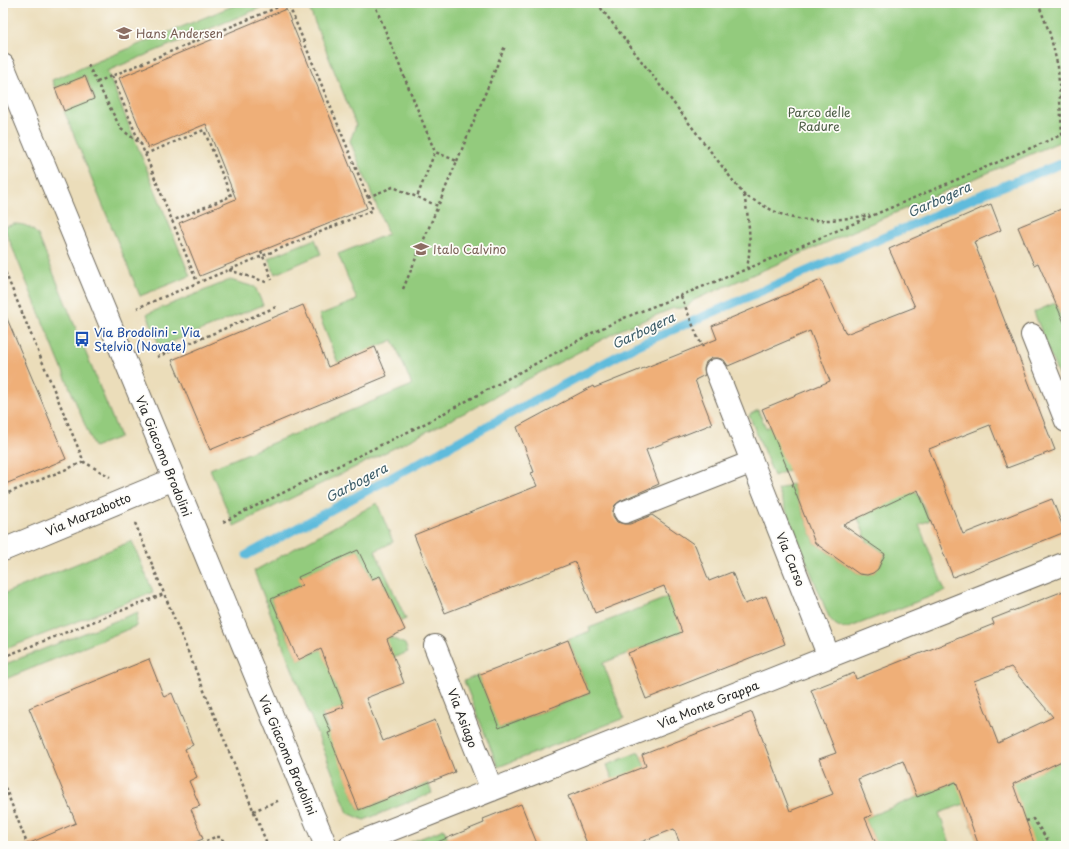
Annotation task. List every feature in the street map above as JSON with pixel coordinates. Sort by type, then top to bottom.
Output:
[{"type":"street","name":"Via Giacomo Brodolini","points":[[3,65],[326,846]]},
{"type":"street","points":[[1032,334],[1066,421]]},
{"type":"street","name":"Via Carso","points":[[716,370],[829,657]]},
{"type":"street","points":[[625,512],[752,462]]},
{"type":"street","name":"Via Marzabotto","points":[[3,550],[174,479]]},
{"type":"street","name":"Via Monte Grappa","points":[[350,846],[1066,563]]},
{"type":"street","name":"Via Asiago","points":[[435,646],[492,790]]},
{"type":"path","points":[[97,82],[288,3],[373,210],[136,308]]},
{"type":"path","points":[[374,3],[435,152],[417,197]]},
{"type":"path","points":[[597,3],[744,195],[771,210],[788,217],[811,220],[842,219],[874,214]]},
{"type":"path","points":[[1038,3],[1050,34],[1058,67],[1062,134]]},
{"type":"path","points":[[403,289],[505,46]]},
{"type":"path","points":[[88,65],[121,129],[141,144]]},
{"type":"path","points":[[112,76],[197,282]]},
{"type":"path","points":[[145,154],[204,130],[231,196],[172,221]]},
{"type":"path","points":[[223,522],[426,423],[592,333],[624,318],[747,269],[1066,133]]},
{"type":"path","points":[[435,152],[457,161]]},
{"type":"path","points":[[368,197],[393,187],[438,206]]},
{"type":"path","points":[[744,195],[750,235],[750,253],[747,269]]},
{"type":"path","points":[[261,251],[272,280]]},
{"type":"path","points":[[3,267],[84,462],[111,477]]},
{"type":"path","points":[[229,270],[266,282]]},
{"type":"path","points":[[681,296],[698,338]]},
{"type":"path","points":[[157,357],[276,307]]},
{"type":"path","points":[[3,495],[84,462]]},
{"type":"path","points":[[135,522],[268,846]]},
{"type":"path","points":[[3,657],[164,594]]},
{"type":"path","points":[[3,782],[28,846]]},
{"type":"path","points":[[253,811],[280,800]]},
{"type":"path","points":[[1026,821],[1033,819],[1052,846]]},
{"type":"path","points":[[195,846],[215,837],[221,837],[226,846]]},
{"type":"green space","points":[[240,3],[272,3],[107,71],[190,276],[140,296],[64,111],[94,98],[85,76],[55,88],[52,80]]},
{"type":"green space","name":"Parco delle Radure","points":[[307,3],[1066,3],[1066,139],[694,300],[685,307],[674,308],[620,330],[470,410],[234,526],[210,469],[412,385],[393,340],[338,363],[319,315],[357,300],[338,254],[388,234],[350,141],[356,125]]},
{"type":"green space","points":[[14,224],[28,226],[38,235],[120,437],[94,447],[4,227]]},
{"type":"green space","points":[[315,239],[321,254],[275,274],[268,258]]},
{"type":"green space","points":[[230,280],[255,287],[263,305],[160,347],[147,314]]},
{"type":"green space","points":[[1055,303],[1066,327],[1066,372],[1058,375],[1034,312]]},
{"type":"green space","points":[[758,410],[766,428],[770,426],[889,428],[774,476],[749,415]]},
{"type":"green space","points":[[792,484],[815,543],[859,574],[873,573],[881,564],[885,554],[867,541],[858,518],[860,507],[916,491],[930,520],[919,525],[945,591],[848,628],[836,625],[828,615],[778,490]]},
{"type":"green space","points":[[377,503],[393,542],[375,551],[406,619],[401,621],[380,576],[372,579],[358,550],[299,577],[302,585],[271,599],[298,660],[340,641],[389,637],[405,644],[408,652],[334,681],[344,707],[322,715],[359,810],[428,783],[432,793],[364,820],[348,813],[254,571]]},
{"type":"green space","points":[[132,541],[153,592],[3,650],[3,594]]},
{"type":"green space","points":[[692,588],[682,632],[603,663],[624,718],[498,767],[464,681],[478,675],[500,728],[589,693],[568,640],[590,631],[589,628]]},
{"type":"green space","points":[[138,612],[136,626],[3,680],[3,665]]},
{"type":"green space","points":[[1034,751],[1042,770],[1066,759],[1066,846],[979,846],[964,804],[939,813],[951,846],[877,846],[865,818]]},
{"type":"green space","points":[[639,752],[655,793],[623,806],[607,765]]},
{"type":"green space","points":[[444,829],[451,846],[413,846],[411,842]]},
{"type":"building","points":[[286,9],[367,208],[200,276],[179,223],[236,199],[206,124],[148,148],[119,78]]},
{"type":"building","points":[[85,76],[94,99],[64,111],[55,88]]},
{"type":"building","points":[[991,204],[1001,230],[974,242],[1055,450],[1007,468],[990,425],[929,449],[963,534],[1052,499],[1065,532],[953,577],[918,490],[843,525],[885,554],[878,569],[873,573],[867,575],[859,574],[815,543],[792,484],[794,484],[762,409],[830,381],[810,331],[728,366],[724,360],[718,358],[712,358],[706,362],[704,369],[705,375],[695,380],[712,424],[646,450],[659,484],[620,501],[615,505],[613,511],[613,516],[617,522],[624,524],[630,524],[652,515],[695,545],[709,581],[732,572],[745,604],[766,596],[785,644],[646,699],[628,653],[682,632],[664,586],[595,613],[575,562],[445,613],[414,535],[537,486],[531,473],[534,472],[517,427],[593,386],[594,388],[717,339],[712,326],[821,280],[846,334],[915,307],[889,249]]},
{"type":"building","points":[[1066,207],[1066,327],[1038,263],[1034,265],[1018,227]]},
{"type":"building","points":[[303,305],[328,367],[375,347],[387,376],[210,450],[172,360]]},
{"type":"building","points":[[3,309],[66,459],[3,485]]},
{"type":"building","points":[[358,550],[372,579],[380,576],[405,630],[387,639],[404,683],[366,698],[383,741],[435,720],[455,772],[359,810],[328,733],[331,732],[323,714],[344,707],[321,649],[298,660],[271,599],[302,585],[298,577]]},
{"type":"building","points":[[1066,590],[1066,759],[1013,784],[1035,846],[979,846],[956,782],[917,797],[903,761],[858,779],[872,815],[865,818],[877,846],[681,846],[674,829],[631,846],[588,846],[568,796],[646,766],[642,755],[752,712],[790,811],[833,794],[819,759],[836,753],[811,690],[854,673],[856,679],[994,624],[992,619]],"holes":[[[1011,667],[1053,717],[998,743],[974,681]]]},
{"type":"building","points":[[568,640],[589,693],[499,728],[478,675]]},
{"type":"building","points":[[149,659],[164,697],[172,693],[193,745],[185,749],[197,777],[189,781],[200,806],[191,809],[203,839],[185,846],[23,846],[76,823],[29,708]]},
{"type":"building","points":[[521,804],[538,846],[430,846],[484,823],[483,819]]},
{"type":"waterway","name":"Garbogera","points":[[247,555],[636,346],[985,193],[1066,162]]},
{"type":"place","name":"Hans Andersen","points":[[124,33]]},
{"type":"place","name":"Italo Calvino","points":[[421,249]]},
{"type":"place","name":"Via Brodolini - Via Stelvio (Novate)","points":[[82,339]]}]
